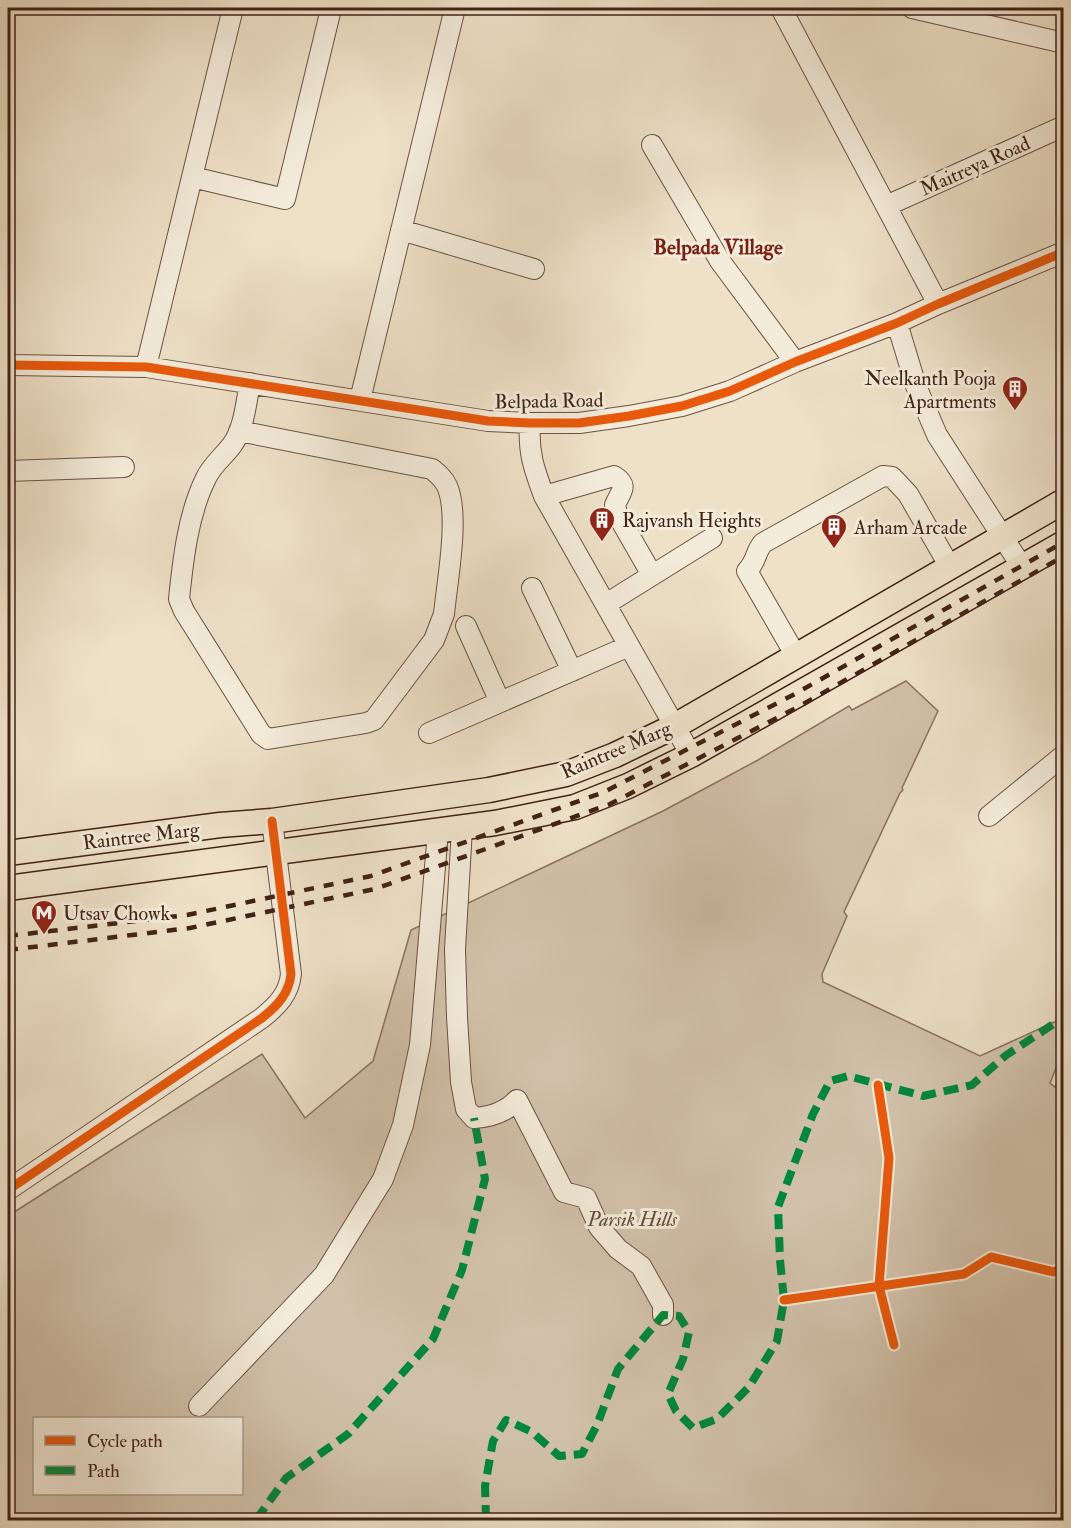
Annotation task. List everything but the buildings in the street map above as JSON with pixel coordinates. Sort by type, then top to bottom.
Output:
[{"type":"main road","name":"Raintree Marg","points":[[8,853],[220,825],[272,821],[489,790],[566,774],[615,755],[675,726],[1064,501]]},
{"type":"main road","name":"Raintree Marg","points":[[8,888],[462,828],[575,807],[628,786],[691,755],[1064,543]]},
{"type":"street","points":[[146,367],[233,8]]},
{"type":"street","points":[[360,400],[455,8]]},
{"type":"street","points":[[781,8],[938,304]]},
{"type":"street","points":[[912,8],[1064,43]]},
{"type":"street","points":[[192,177],[285,199],[331,9]]},
{"type":"street","name":"Maitreya Road","points":[[886,206],[1064,126]]},
{"type":"street","points":[[652,145],[720,261],[795,362]]},
{"type":"street","points":[[401,230],[534,269]]},
{"type":"street","name":"Belpada Road","points":[[8,365],[146,367],[488,421],[579,423],[682,406],[729,391],[1064,252]]},
{"type":"street","points":[[897,323],[916,386],[937,435],[1022,567]]},
{"type":"street","points":[[239,430],[432,469],[448,487],[453,524],[444,614],[434,640],[374,720],[268,739],[257,730],[184,611],[179,599],[192,519],[198,497],[207,475],[233,444],[239,430],[250,383]]},
{"type":"street","points":[[530,423],[529,444],[533,465],[544,496],[691,755]]},
{"type":"street","points":[[8,471],[124,467]]},
{"type":"street","points":[[796,656],[747,571],[755,564],[758,549],[763,543],[883,476],[892,477],[908,494],[950,567]]},
{"type":"street","points":[[544,496],[616,477],[623,487],[623,492],[615,505],[617,514],[652,575]]},
{"type":"street","points":[[606,604],[712,538]]},
{"type":"street","points":[[532,588],[572,671]]},
{"type":"street","points":[[466,626],[500,702]]},
{"type":"street","points":[[429,733],[629,646]]},
{"type":"street","points":[[989,816],[1064,755]]},
{"type":"street","points":[[8,1190],[262,1018],[284,997],[290,985],[291,974],[272,821]]},
{"type":"street","points":[[462,828],[455,949],[461,1082],[466,1109],[474,1118],[489,1117],[512,1106],[517,1100],[564,1192],[586,1198],[599,1227],[618,1249],[641,1266],[663,1305],[663,1315]]},
{"type":"street","points":[[199,1406],[324,1275],[382,1179],[403,1125],[420,1045],[438,831]]},
{"type":"green space","name":"Parsik Hills","points":[[906,681],[938,711],[844,912],[847,916],[822,974],[823,982],[980,1056],[1063,1018],[1063,1051],[1050,1083],[1055,1087],[1063,1070],[1063,1520],[8,1520],[8,1216],[262,1054],[305,1118],[373,1061],[411,930],[663,811],[758,760],[849,706],[852,710]]},
{"type":"railway","points":[[8,936],[187,915],[371,876],[604,792],[793,695],[1064,542]]},
{"type":"railway","points":[[8,950],[190,928],[375,889],[610,804],[798,707],[1064,556]]},
{"type":"marked path","points":[[486,1520],[485,1486],[493,1441],[506,1420],[532,1432],[559,1456],[582,1454],[597,1425],[618,1369],[663,1315],[679,1316],[689,1332],[683,1359],[668,1394],[676,1411],[693,1428],[717,1419],[749,1387],[777,1341],[784,1300],[778,1207],[813,1114],[830,1081],[848,1076],[923,1096],[972,1085],[1005,1056],[1064,1017]]},
{"type":"marked path","points":[[256,1520],[286,1478],[348,1434],[433,1339],[462,1270],[485,1179],[474,1118]]},
{"type":"cycle path","points":[[8,365],[146,367],[488,421],[579,423],[682,406],[730,391],[1064,252]]},
{"type":"cycle path","points":[[8,1190],[262,1018],[281,999],[288,988],[291,974],[272,821]]},
{"type":"cycle path","points":[[878,1085],[889,1158],[879,1286],[894,1345]]},
{"type":"cycle path","points":[[784,1300],[964,1274],[991,1257],[1054,1272],[1064,1266]]},
{"type":"place","name":"Neelkanth Pooja Apartments","points":[[1015,412]]},
{"type":"place","name":"Rajvansh Heights","points":[[602,543]]},
{"type":"place","name":"Arham Arcade","points":[[834,550]]},
{"type":"place","name":"Utsav Chowk","points":[[44,936]]},
{"type":"district","name":"Belpada Village","points":[[718,247]]}]
